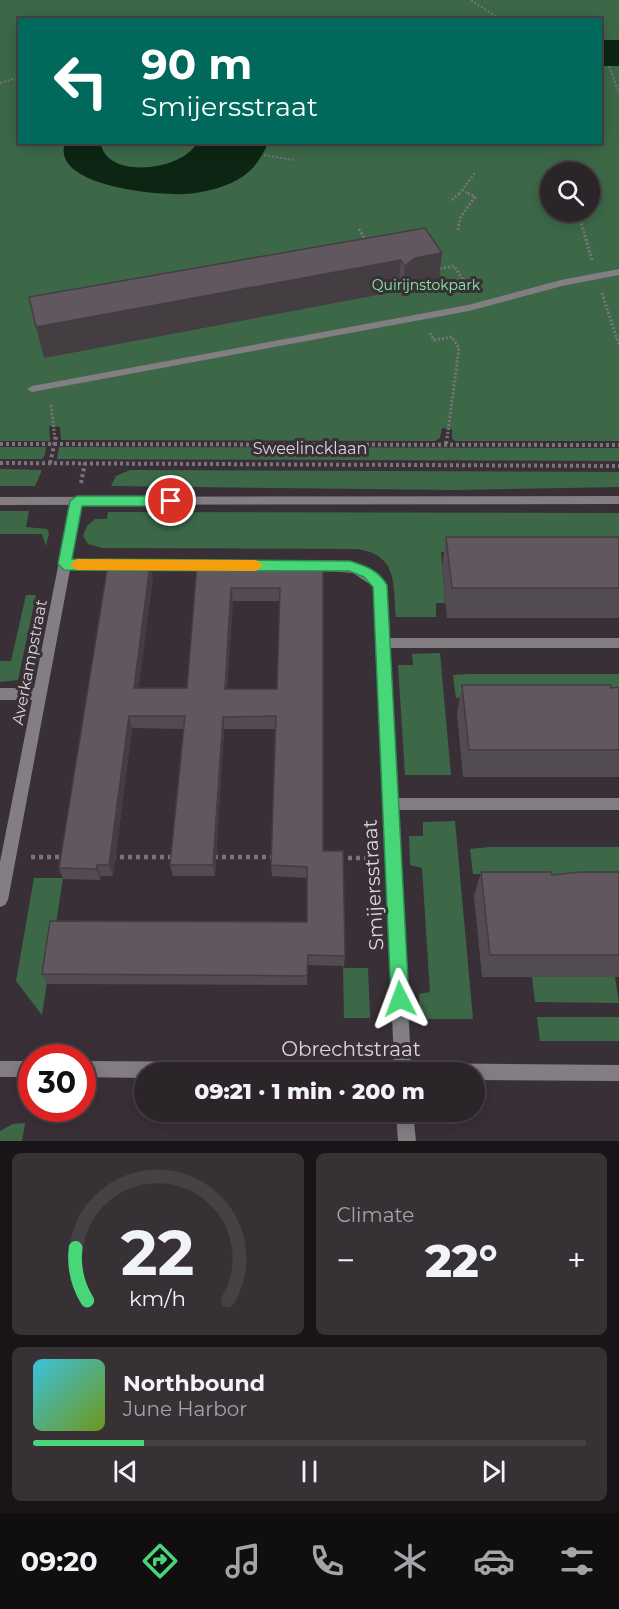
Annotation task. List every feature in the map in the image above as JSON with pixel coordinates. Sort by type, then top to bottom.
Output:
[{"type":"street","points":[[32,389],[479,306],[561,282],[619,272]]},
{"type":"street","points":[[0,501],[619,500]]},
{"type":"street","name":"Averkampstraat","points":[[0,900],[77,501]]},
{"type":"street","points":[[64,564],[227,565]]},
{"type":"street","name":"Smijersstraat","points":[[294,566],[350,566],[369,573],[380,585],[403,1062]]},
{"type":"street","points":[[382,643],[619,644]]},
{"type":"street","points":[[0,694],[40,694]]},
{"type":"street","name":"Smijersstraat","points":[[390,804],[619,804]]},
{"type":"street","points":[[0,1069],[18,1069]]},
{"type":"street","name":"Obrechtstraat","points":[[96,1069],[134,1069]]},
{"type":"street","name":"Obrechtstraat","points":[[485,1072],[619,1073]]},
{"type":"street","points":[[406,1122],[407,1141]]},
{"type":"path","points":[[471,0],[498,18]]},
{"type":"path","points":[[614,66],[607,66],[619,93]]},
{"type":"path","points":[[0,82],[18,78]]},
{"type":"path","points":[[264,155],[293,160]]},
{"type":"path","points":[[452,200],[475,173]]},
{"type":"path","points":[[458,230],[460,218],[475,197],[462,190]]},
{"type":"path","points":[[359,229],[369,246]]},
{"type":"path","points":[[433,269],[454,266],[479,306]]},
{"type":"path","points":[[422,317],[434,340],[452,336],[459,348],[446,444]]},
{"type":"path","points":[[32,389],[50,399],[56,436],[50,463]]},
{"type":"path","points":[[0,444],[619,445]]},
{"type":"path","name":"Sweelincklaan","points":[[0,463],[619,466]]},
{"type":"path","points":[[8,857],[66,857]]},
{"type":"path","points":[[101,857],[182,857]]},
{"type":"path","points":[[206,857],[288,857]]},
{"type":"path","points":[[334,858],[393,858]]},
{"type":"green space","name":"Quirijnstokpark","points":[[0,0],[619,0],[619,441],[455,441],[452,438],[452,429],[442,428],[440,438],[435,441],[61,440],[60,427],[49,426],[50,441],[0,441]]},
{"type":"green space","points":[[0,447],[46,447],[42,459],[0,459]]},
{"type":"green space","points":[[59,447],[619,448],[619,461],[57,459]]},
{"type":"green space","points":[[0,469],[42,470],[35,486],[0,486]]},
{"type":"green space","points":[[130,470],[619,472],[619,487],[456,490],[111,486],[116,476]]},
{"type":"green space","points":[[0,511],[29,511],[26,527],[47,529],[49,533],[46,546],[42,534],[0,534]]},
{"type":"green space","points":[[108,512],[619,513],[619,552],[441,552],[445,603],[436,603],[436,617],[396,617],[391,572],[380,557],[370,552],[356,549],[102,548],[88,544],[83,536],[87,526],[95,519],[107,519]]},
{"type":"green space","points":[[26,595],[36,595],[18,680],[0,682],[0,661],[11,661]]},
{"type":"green space","points":[[440,653],[451,775],[405,775],[398,665],[413,665],[412,654]]},
{"type":"green space","points":[[619,674],[619,695],[456,698],[453,675]]},
{"type":"green space","points":[[455,821],[473,1019],[420,1019],[419,994],[430,992],[422,868],[410,865],[409,836],[423,836],[423,822]]},
{"type":"green space","points":[[619,847],[619,875],[473,874],[470,849]]},
{"type":"green space","points":[[34,878],[63,878],[42,1015],[16,981]]},
{"type":"green space","points":[[343,966],[344,968],[368,968],[370,1018],[344,1018]]},
{"type":"green space","points":[[532,977],[615,977],[619,1003],[535,1002]]},
{"type":"green space","points":[[537,1017],[619,1017],[619,1041],[540,1041]]},
{"type":"green space","points":[[25,1123],[22,1141],[0,1141],[0,1131],[13,1124]]},
{"type":"shaded area","points":[[602,40],[619,40],[619,66],[602,66]]},
{"type":"shaded area","points":[[65,144],[101,144],[106,155],[115,162],[144,167],[176,160],[188,153],[196,144],[268,144],[256,164],[238,179],[208,191],[192,193],[153,193],[110,185],[89,179],[74,169],[65,158]]},
{"type":"building","points":[[425,228],[442,253],[415,258],[405,266],[401,260],[36,327],[29,297]]},
{"type":"building","points":[[446,537],[619,537],[619,588],[452,588]]},
{"type":"building","points":[[108,564],[150,564],[134,688],[187,688],[197,564],[323,564],[323,851],[343,851],[345,956],[308,955],[307,976],[42,974],[50,921],[307,922],[307,867],[271,865],[276,716],[223,717],[213,865],[170,865],[185,716],[129,716],[109,865],[97,865],[97,869],[59,868]],"holes":[[[231,588],[280,588],[277,689],[225,689]]]},
{"type":"building","points":[[462,685],[611,685],[611,688],[619,687],[619,750],[469,750]]},
{"type":"building","points":[[481,872],[551,872],[552,875],[619,872],[619,955],[490,955]]},
{"type":"slow traffic","points":[[77,565],[256,565]]},
{"type":"route","points":[[171,501],[77,501],[64,564],[350,566],[369,573],[380,585],[400,999]]}]
